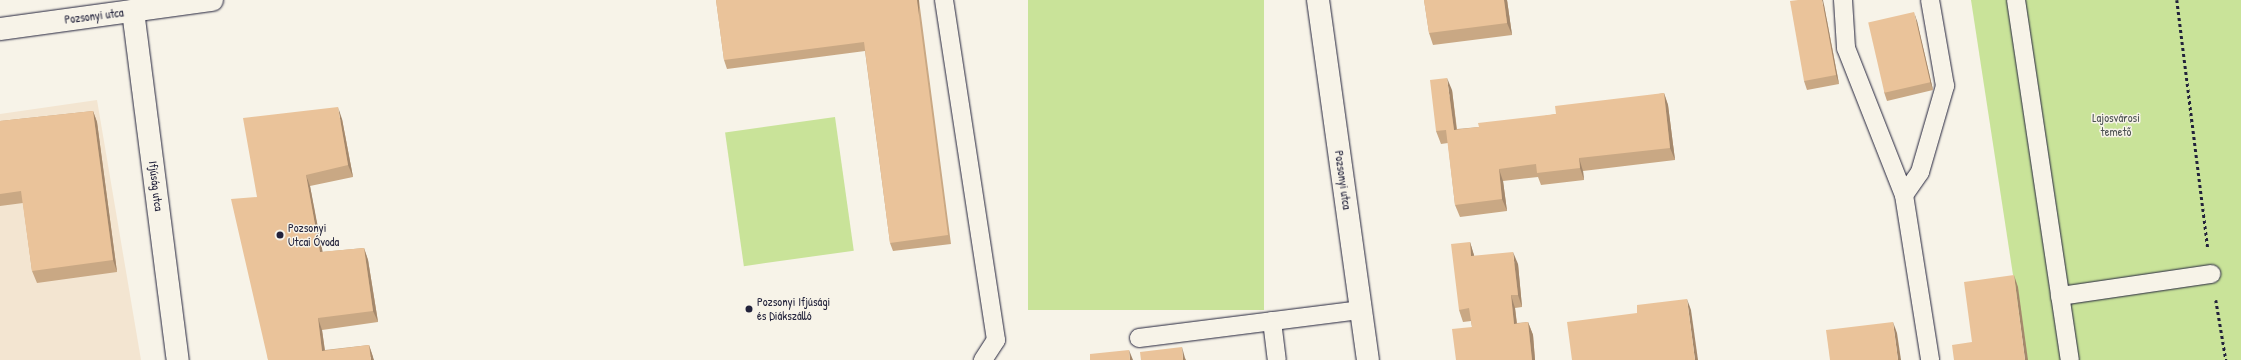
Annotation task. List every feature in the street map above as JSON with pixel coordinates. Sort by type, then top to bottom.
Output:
[{"type":"street","name":"Pozsonyi utca","points":[[0,29],[212,0]]},
{"type":"street","name":"Pozsonyi utca","points":[[1318,0],[1368,360]]},
{"type":"street","name":"Ifjúság utca","points":[[133,11],[178,360]]},
{"type":"lane","points":[[944,0],[996,340],[983,360]]},
{"type":"lane","points":[[1843,0],[1846,48],[1904,195],[1930,360]]},
{"type":"lane","points":[[1904,195],[1920,172],[1945,86],[1930,0]]},
{"type":"lane","points":[[2016,0],[2070,360]]},
{"type":"lane","points":[[2060,296],[2212,274]]},
{"type":"lane","points":[[1139,338],[1361,310]]},
{"type":"lane","points":[[1272,321],[1277,360]]},
{"type":"path","points":[[2178,0],[2212,274],[2226,360]]},
{"type":"shaded area","points":[[97,100],[141,360],[0,360],[0,114]]},
{"type":"green space","points":[[1028,0],[1264,0],[1264,310],[1028,310]]},
{"type":"green space","name":"Lajosvárosi temető","points":[[1971,0],[2241,0],[2241,360],[2026,360]]},
{"type":"green space","points":[[835,117],[854,251],[744,266],[725,132]]},
{"type":"building","points":[[716,0],[917,0],[948,235],[890,243],[864,42],[724,60]]},
{"type":"building","points":[[1424,0],[1504,0],[1507,23],[1429,33]]},
{"type":"building","points":[[1822,0],[1836,75],[1804,81],[1790,1]]},
{"type":"building","points":[[1914,12],[1930,82],[1884,93],[1868,23]]},
{"type":"building","points":[[1447,78],[1454,130],[1479,127],[1478,123],[1556,114],[1555,106],[1664,93],[1670,148],[1579,158],[1580,168],[1537,173],[1536,164],[1499,169],[1502,199],[1455,205],[1446,130],[1436,131],[1430,80]]},
{"type":"building","name":"Pozsonyi Utcai Óvoda","points":[[338,107],[348,165],[306,175],[320,252],[364,248],[373,311],[318,318],[322,351],[369,345],[371,360],[268,360],[231,199],[257,197],[243,118]]},
{"type":"building","points":[[93,111],[113,260],[32,271],[21,191],[0,194],[0,121]]},
{"type":"building","points":[[1470,242],[1471,256],[1513,252],[1518,295],[1511,295],[1514,324],[1528,322],[1532,360],[1456,360],[1452,329],[1472,327],[1469,308],[1459,310],[1451,244]]},
{"type":"building","points":[[2014,275],[2025,360],[1954,360],[1952,345],[1972,342],[1964,282]]},
{"type":"building","points":[[1687,299],[1695,360],[1572,360],[1567,322],[1637,313],[1637,305]]},
{"type":"building","points":[[1893,322],[1898,360],[1830,360],[1826,330]]},
{"type":"building","points":[[1182,347],[1183,360],[1141,360],[1140,352]]},
{"type":"building","points":[[1129,350],[1130,360],[1090,360],[1090,354]]},
{"type":"place","name":"Pozsonyi Utcai Óvoda","points":[[280,235]]},
{"type":"place","name":"Pozsonyi Ifjúsági és Diákszálló","points":[[749,309]]}]
